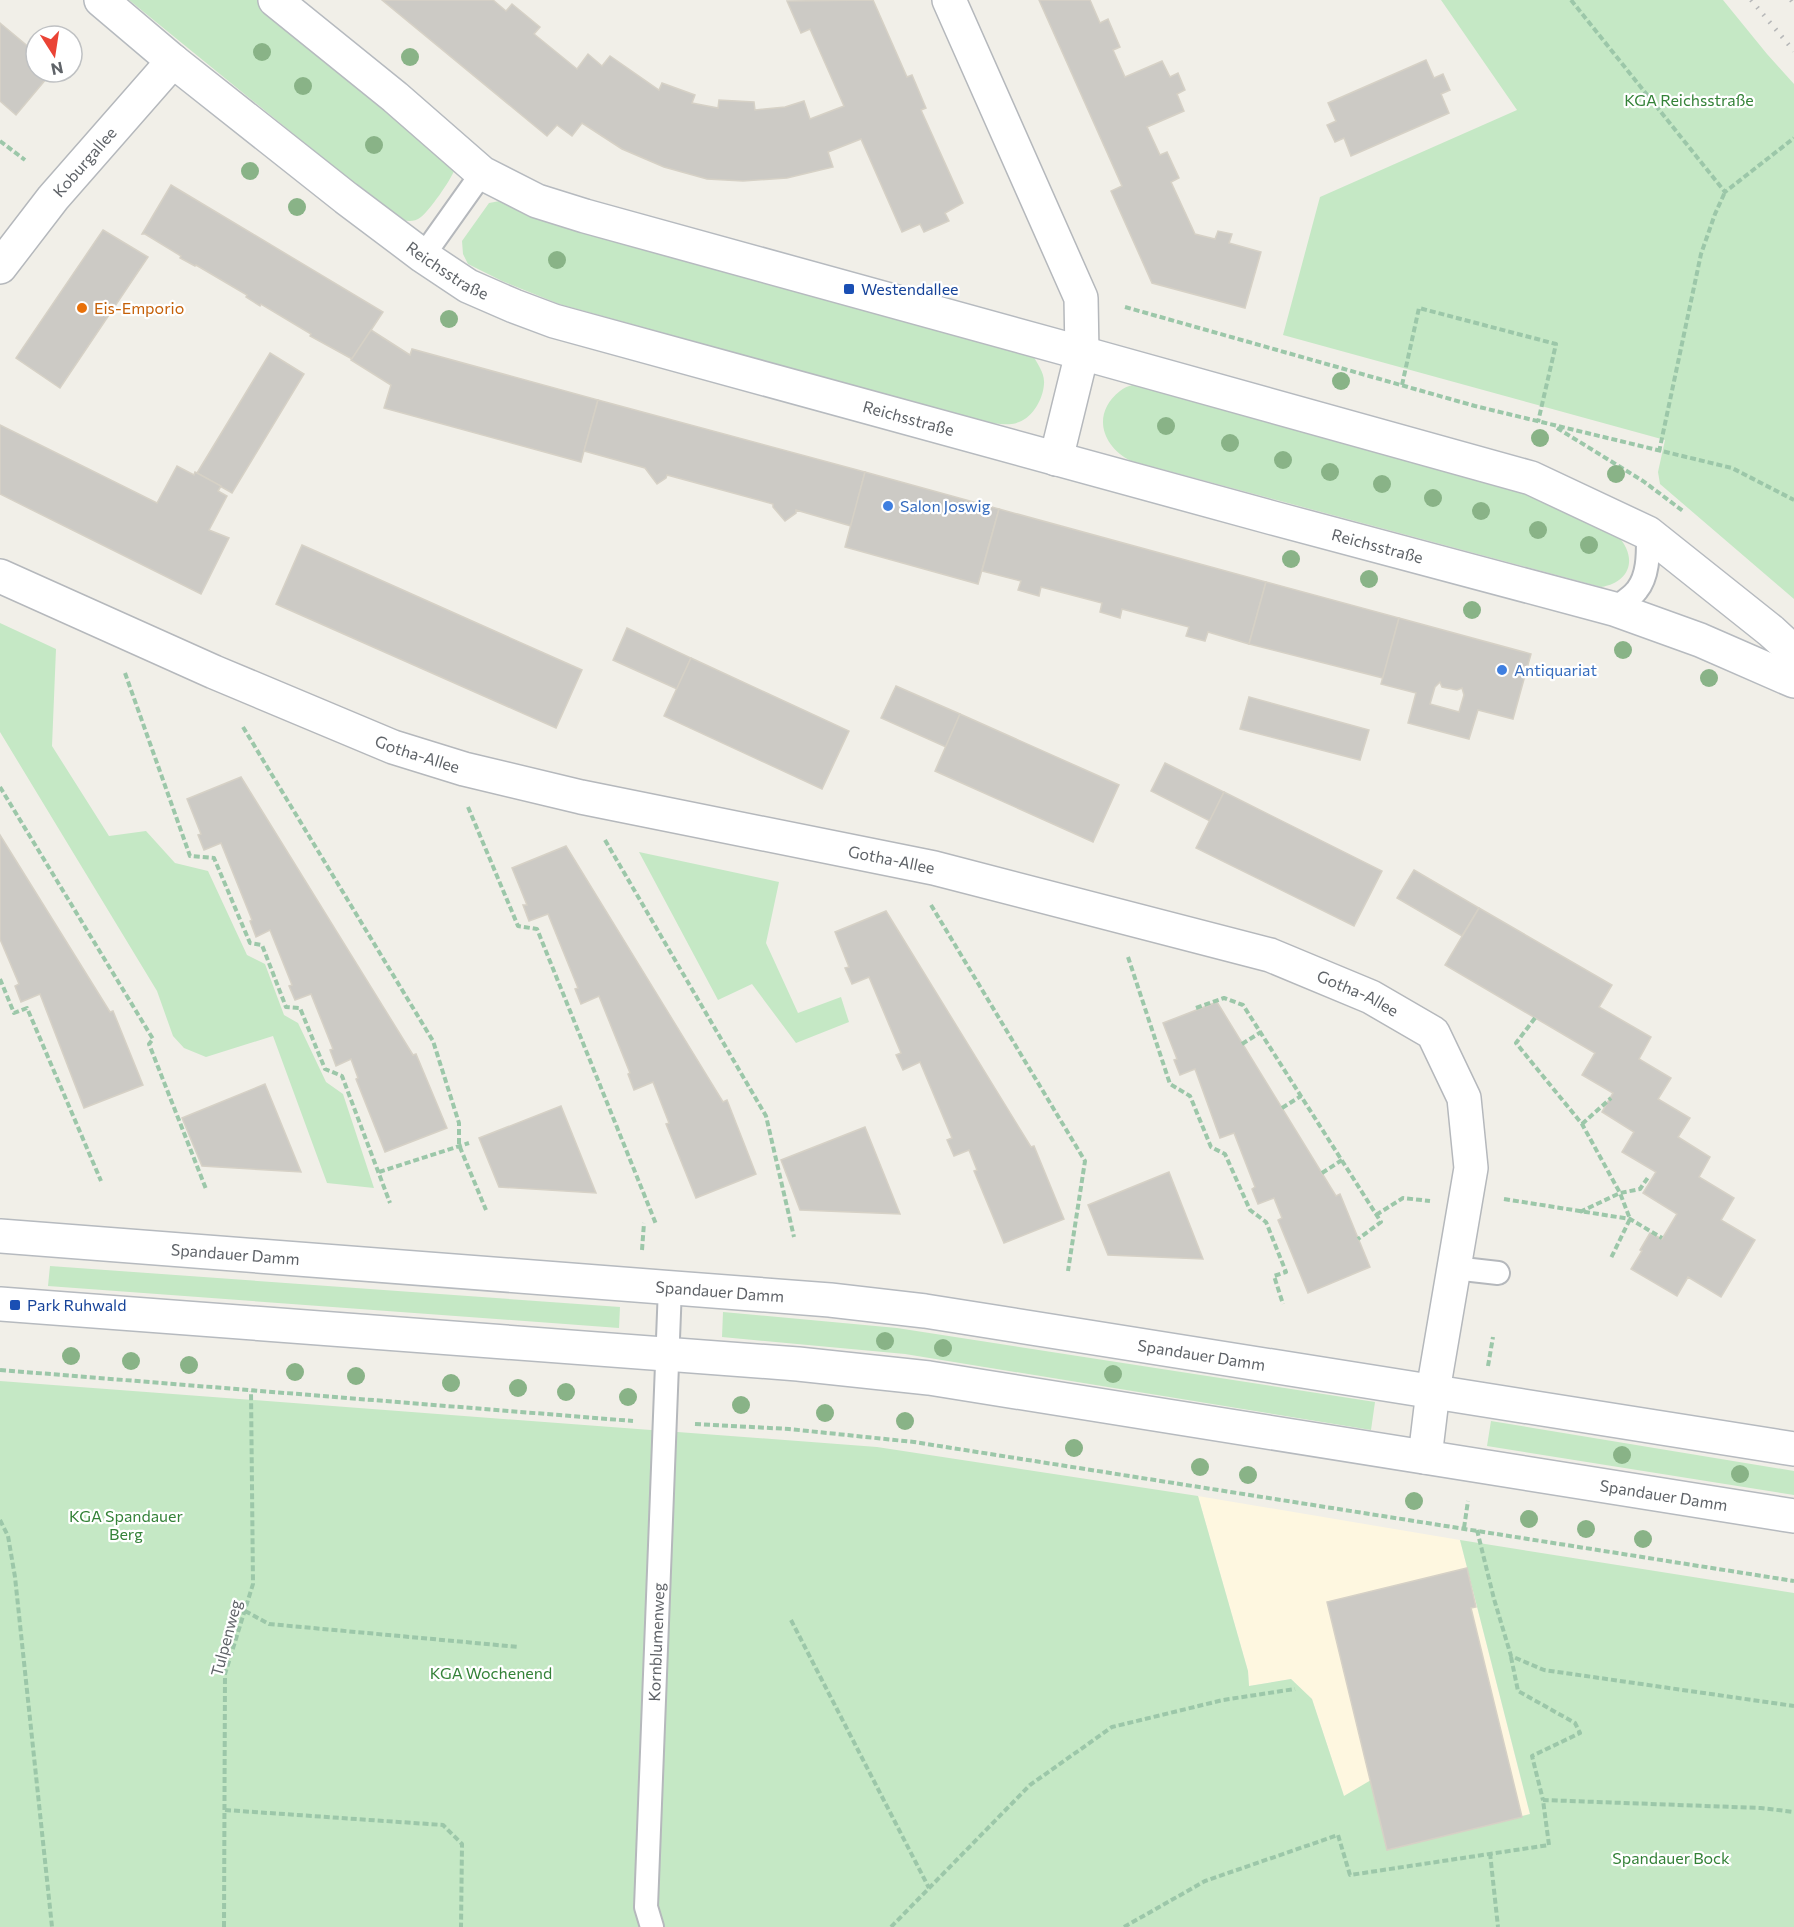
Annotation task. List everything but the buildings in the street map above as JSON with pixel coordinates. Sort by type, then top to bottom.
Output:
[{"type":"main road","name":"Reichsstraße","points":[[101,0],[173,61],[423,256],[468,286],[554,321],[1614,609],[1700,640],[1794,681]]},
{"type":"main road","points":[[275,0],[395,97],[482,172],[537,201],[1531,478],[1648,533],[1794,652]]},
{"type":"main road","points":[[949,0],[1081,298],[1083,352],[1056,459]]},
{"type":"main road","name":"Koburgallee","points":[[0,267],[53,198],[173,61]]},
{"type":"main road","name":"Gotha-Allee","points":[[0,576],[214,672],[393,747],[464,769],[581,797],[934,868],[1270,955],[1371,997],[1433,1034],[1464,1098],[1472,1168],[1433,1391]]},
{"type":"main road","name":"Spandauer Damm","points":[[0,1236],[670,1287],[830,1300],[925,1311],[1794,1449]]},
{"type":"main road","name":"Spandauer Damm","points":[[0,1304],[798,1364],[929,1378],[1794,1516]]},
{"type":"main road","points":[[1425,1457],[1433,1391]]},
{"type":"lane","points":[[423,256],[482,172]]},
{"type":"lane","points":[[1614,609],[1637,591],[1644,578],[1648,533]]},
{"type":"lane","points":[[1454,1268],[1498,1273]]},
{"type":"lane","name":"Kornblumenweg","points":[[652,1927],[646,1907],[670,1287]]},
{"type":"path","points":[[1571,0],[1725,192]]},
{"type":"path","points":[[1659,452],[1701,254],[1715,213],[1725,192],[1794,138]]},
{"type":"path","points":[[0,141],[25,160]]},
{"type":"path","points":[[1125,308],[1538,422],[1732,468],[1794,500]]},
{"type":"path","points":[[1402,385],[1419,308],[1556,344],[1538,422]]},
{"type":"path","points":[[124,670],[190,856],[214,858],[250,943],[262,945],[286,1007],[300,1008],[325,1069],[342,1076],[390,1203]]},
{"type":"path","points":[[243,727],[433,1041],[459,1123],[459,1145],[486,1210]]},
{"type":"path","points":[[0,787],[153,1039],[149,1044],[206,1189]]},
{"type":"path","points":[[467,804],[518,926],[537,929],[656,1224]]},
{"type":"path","points":[[604,837],[765,1116],[794,1237]]},
{"type":"path","points":[[931,905],[1085,1161],[1068,1271]]},
{"type":"path","points":[[1126,950],[1170,1084],[1190,1096],[1211,1147],[1225,1154],[1250,1210],[1266,1222],[1286,1272],[1274,1276],[1283,1304]]},
{"type":"path","points":[[0,978],[14,1013],[27,1008],[101,1182]]},
{"type":"path","points":[[1196,1008],[1224,998],[1243,1005],[1381,1222],[1358,1239]]},
{"type":"path","points":[[1535,1018],[1516,1043],[1582,1124],[1620,1193],[1630,1219],[1611,1258]]},
{"type":"path","points":[[1242,1044],[1260,1032]]},
{"type":"path","points":[[1282,1108],[1301,1096]]},
{"type":"path","points":[[1582,1124],[1611,1098]]},
{"type":"path","points":[[378,1172],[469,1143]]},
{"type":"path","points":[[1322,1173],[1342,1160]]},
{"type":"path","points":[[1579,1212],[1620,1193],[1640,1189],[1649,1176]]},
{"type":"path","points":[[1376,1215],[1403,1198],[1434,1201]]},
{"type":"path","points":[[1504,1199],[1630,1219],[1662,1238]]},
{"type":"path","points":[[0,1370],[664,1423],[789,1429],[914,1442],[1794,1581]]},
{"type":"path","name":"Tulpenweg","points":[[224,1927],[225,1674],[253,1584],[251,1391]]},
{"type":"path","points":[[0,1520],[8,1536],[15,1577],[52,1927]]},
{"type":"path","points":[[1124,1927],[1205,1881],[1338,1834],[1350,1875],[1549,1845],[1543,1800],[1532,1756],[1580,1732],[1575,1723],[1518,1691],[1511,1656],[1477,1530]]},
{"type":"path","points":[[244,1611],[269,1624],[519,1647]]},
{"type":"path","points":[[791,1620],[929,1888]]},
{"type":"path","points":[[1511,1656],[1544,1670],[1794,1706]]},
{"type":"path","points":[[891,1927],[1030,1785],[1112,1727],[1223,1700],[1295,1689]]},
{"type":"path","points":[[1543,1800],[1761,1808],[1794,1812]]},
{"type":"path","points":[[225,1810],[444,1825],[462,1844],[461,1927]]},
{"type":"path","points":[[1490,1853],[1498,1927]]},
{"type":"shaded area","points":[[1198,1496],[1460,1540],[1530,1815],[1387,1850],[1371,1781],[1344,1796],[1312,1699],[1291,1679],[1249,1686],[1248,1671]]},
{"type":"green space","points":[[129,0],[258,0],[437,146],[454,171],[452,176],[421,217],[412,221],[398,219]]},
{"type":"green space","name":"KGA Reichsstraße","points":[[1441,0],[1723,0],[1794,84],[1794,599],[1660,484],[1658,472],[1665,440],[1283,335],[1320,197],[1517,110]]},
{"type":"green space","points":[[505,200],[1032,354],[1043,376],[1042,396],[1033,412],[1024,420],[1007,424],[986,422],[559,304],[502,281],[468,264],[463,254],[462,241],[489,203]]},
{"type":"green space","points":[[1147,382],[1510,483],[1617,535],[1628,552],[1628,567],[1619,580],[1601,587],[1131,461],[1121,455],[1107,438],[1103,419],[1111,400],[1120,391],[1129,386]]},
{"type":"green space","points":[[0,623],[56,649],[52,746],[109,836],[146,831],[175,863],[208,871],[247,955],[265,964],[284,1015],[298,1023],[326,1082],[343,1094],[374,1188],[327,1183],[273,1036],[206,1057],[184,1048],[173,1036],[157,991],[0,732]]},
{"type":"green space","points":[[639,852],[779,882],[766,943],[798,1013],[841,997],[849,1022],[796,1043],[752,984],[718,1000]]},
{"type":"green space","points":[[50,1266],[620,1307],[619,1328],[48,1286]]},
{"type":"green space","points":[[723,1312],[897,1328],[1375,1402],[1371,1430],[905,1354],[722,1337]]},
{"type":"green space","name":"KGA Wochenend","points":[[0,1381],[877,1447],[1198,1496],[1248,1671],[1249,1686],[1291,1679],[1312,1699],[1344,1796],[1371,1780],[1387,1850],[1530,1814],[1460,1540],[1794,1593],[1794,1927],[0,1927]]},
{"type":"green space","points":[[1491,1421],[1794,1471],[1794,1495],[1487,1446]]},
{"type":"railway","points":[[1751,0],[1794,51]]},
{"type":"railway","points":[[1791,0],[1794,4]]},
{"type":"place","name":"Westendallee","points":[[849,289]]},
{"type":"place","name":"Eis-Emporio","points":[[82,308]]},
{"type":"place","name":"Salon Joswig","points":[[888,506]]},
{"type":"place","name":"Antiquariat","points":[[1502,670]]},
{"type":"place","name":"Park Ruhwald","points":[[15,1305]]},
{"type":"park label","name":"KGA Spandauer Berg","points":[[126,1525]]},
{"type":"park label","name":"Spandauer Bock","points":[[1671,1858]]}]
